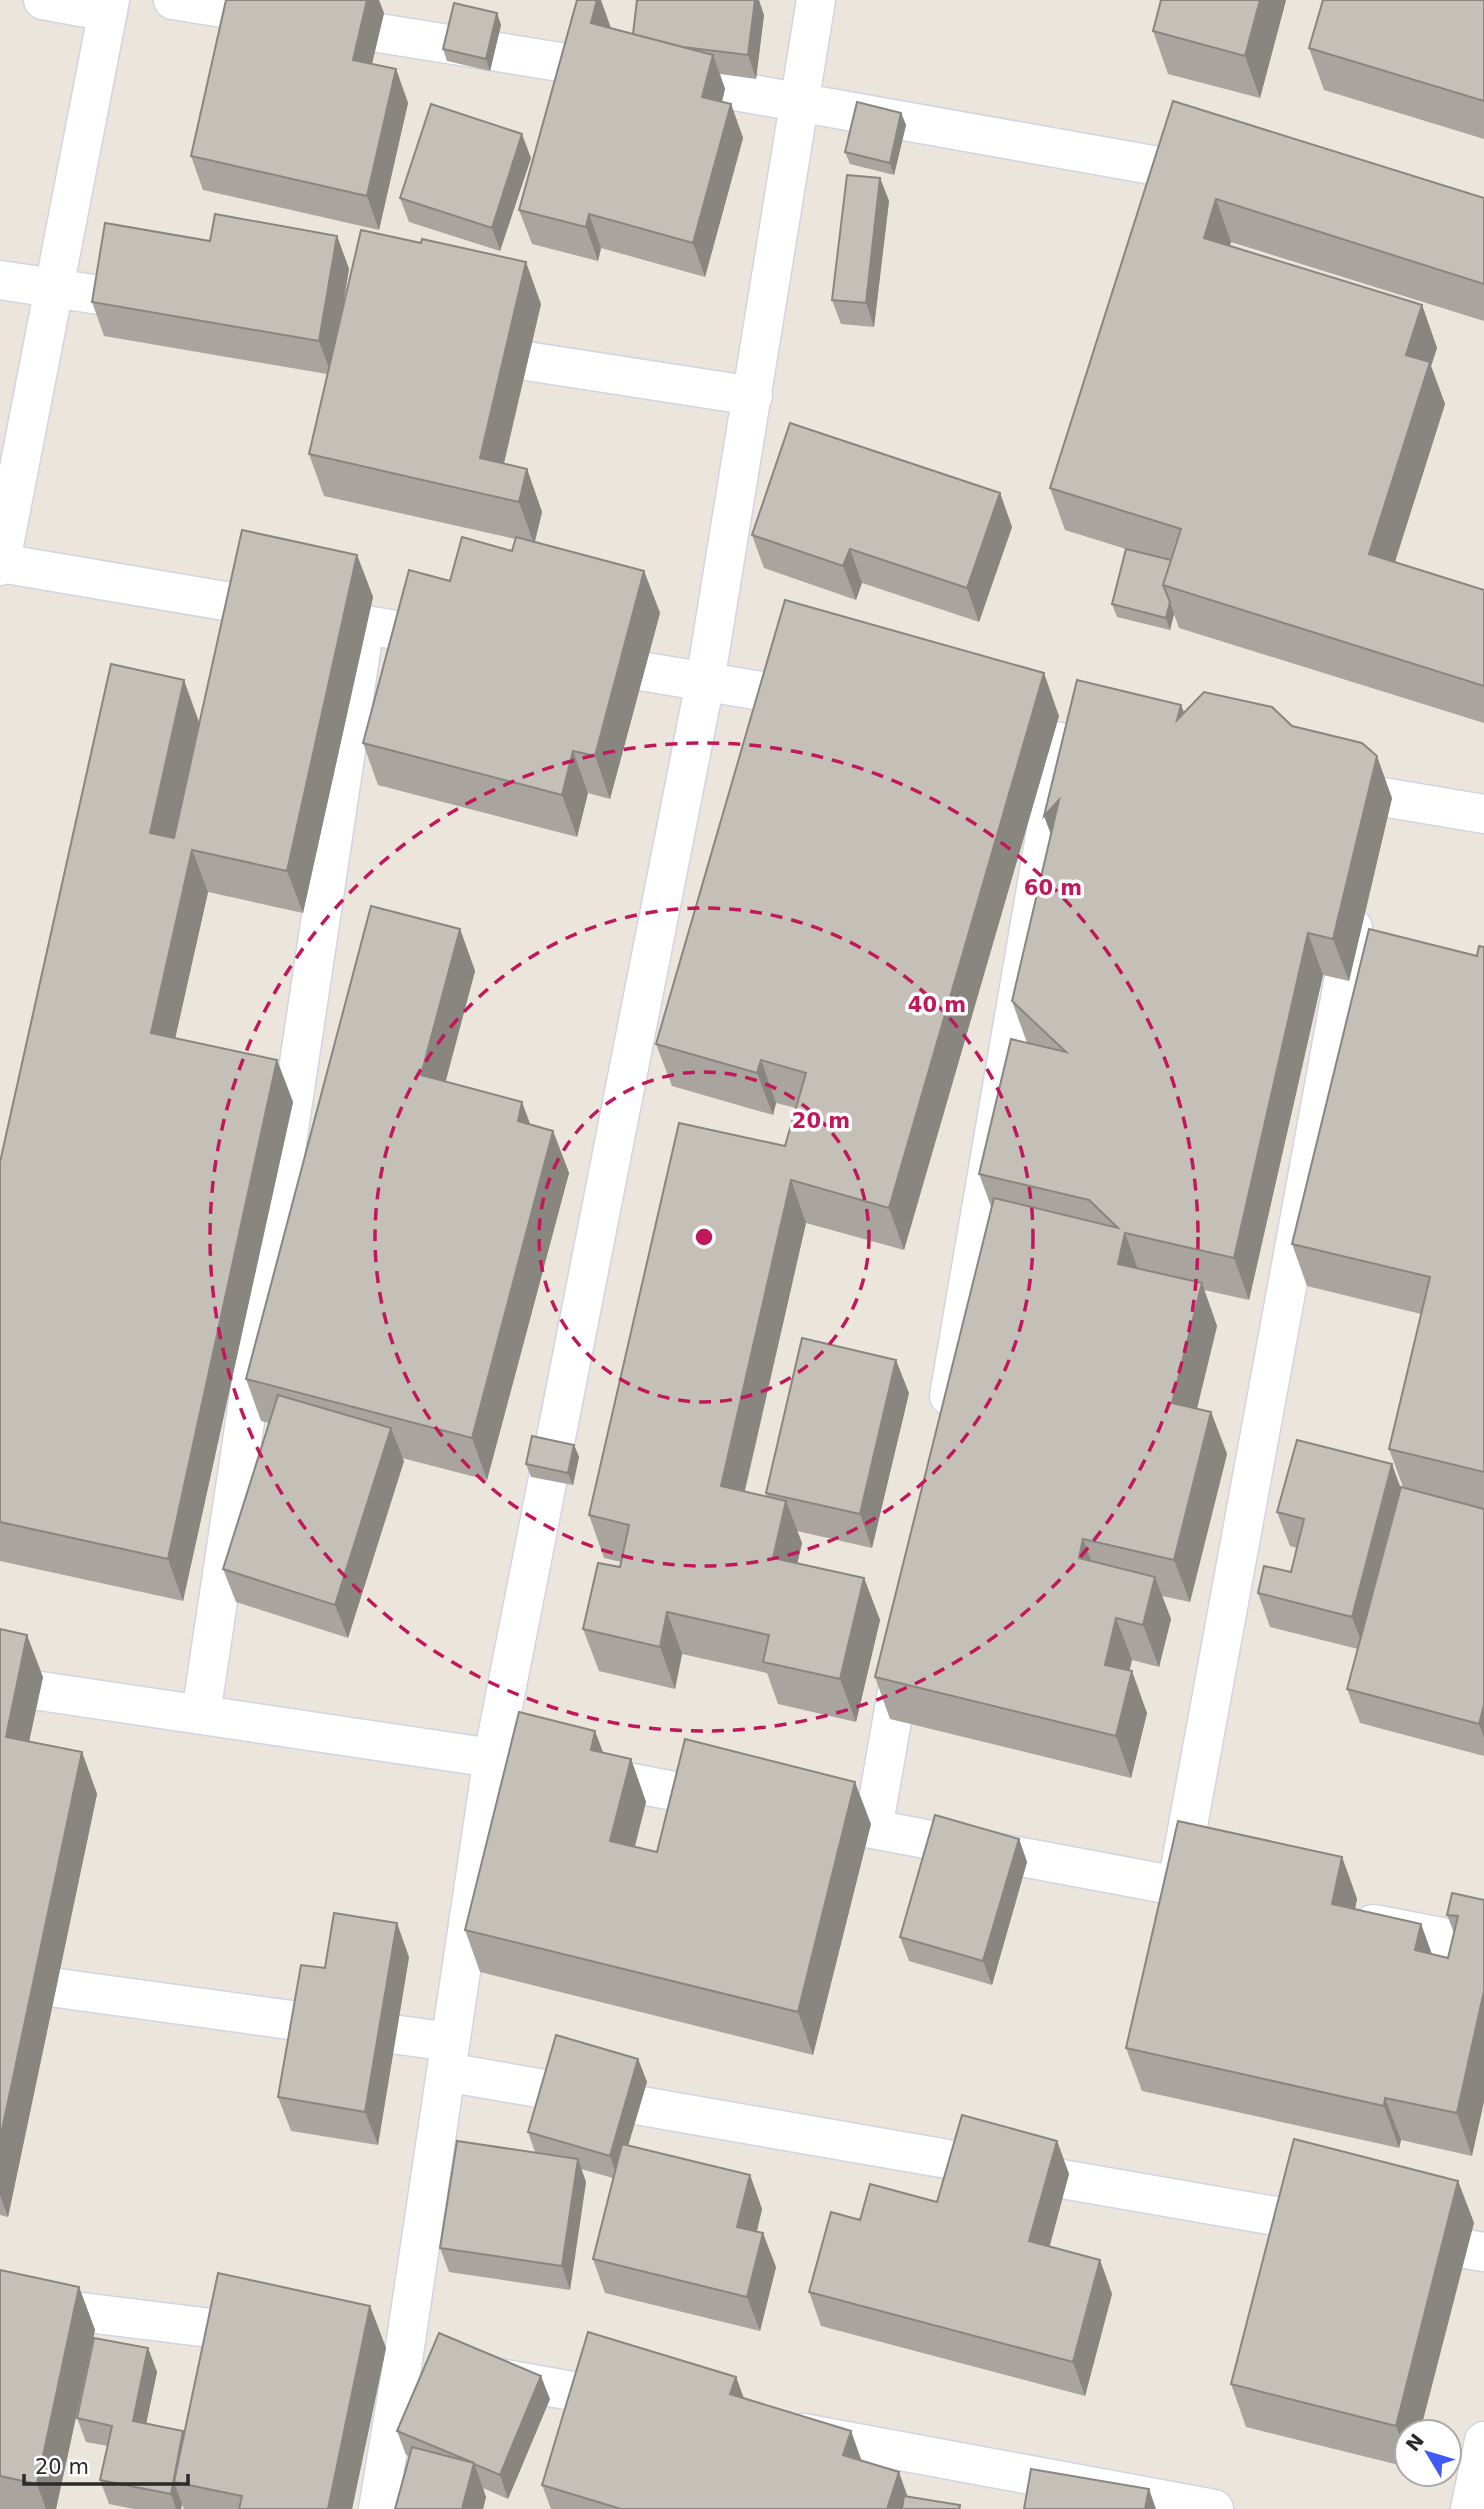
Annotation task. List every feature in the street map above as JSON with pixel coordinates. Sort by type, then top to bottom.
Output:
[{"type":"street","points":[[43,0],[109,6],[0,564],[474,643]]},
{"type":"street","points":[[173,0],[802,101],[1238,181]]},
{"type":"street","points":[[378,2509],[494,1757],[705,682],[802,101],[816,0]]},
{"type":"street","points":[[0,280],[176,307]]},
{"type":"street","points":[[437,347],[753,396]]},
{"type":"street","points":[[201,1714],[365,624]]},
{"type":"street","points":[[555,656],[842,705]]},
{"type":"street","points":[[965,726],[1144,756]]},
{"type":"street","points":[[943,1430],[1061,742]]},
{"type":"street","points":[[1309,785],[1484,814]]},
{"type":"street","points":[[1370,837],[1377,796]]},
{"type":"street","points":[[1176,1886],[1360,891]]},
{"type":"street","points":[[873,1829],[906,1636]]},
{"type":"street","points":[[0,1685],[494,1757],[1243,1899]]},
{"type":"street","points":[[1337,1917],[1484,1945]]},
{"type":"street","points":[[0,1980],[448,2057],[1484,2252]]},
{"type":"street","points":[[0,2302],[288,2339]]},
{"type":"street","points":[[365,2353],[663,2408]]},
{"type":"street","points":[[772,2428],[1214,2509]]},
{"type":"street","points":[[1470,2509],[1484,2441]]},
{"type":"building","points":[[226,0],[367,0],[353,60],[396,69],[367,196],[191,156]]},
{"type":"building","points":[[577,0],[597,0],[591,23],[713,55],[702,97],[731,104],[693,243],[589,214],[586,227],[519,210]]},
{"type":"building","points":[[637,0],[755,0],[748,55],[683,47],[633,34]]},
{"type":"building","points":[[1161,0],[1260,0],[1245,56],[1153,31]]},
{"type":"building","points":[[1323,0],[1484,0],[1484,101],[1309,48]]},
{"type":"building","points":[[454,3],[497,13],[486,59],[443,49]]},
{"type":"building","points":[[1173,101],[1484,198],[1484,284],[1216,199],[1204,238],[1422,305],[1406,355],[1430,362],[1369,554],[1484,590],[1484,686],[1163,585],[1181,529],[1050,488]]},
{"type":"building","points":[[857,102],[901,113],[890,163],[845,152]]},
{"type":"building","points":[[431,104],[522,134],[492,228],[400,198]]},
{"type":"building","points":[[847,175],[880,178],[866,303],[832,300]]},
{"type":"building","points":[[215,214],[337,236],[319,341],[92,302],[105,223],[210,241]]},
{"type":"building","points":[[361,230],[421,243],[422,239],[526,262],[480,458],[527,469],[519,502],[309,454]]},
{"type":"building","points":[[790,423],[1000,493],[967,588],[850,549],[843,566],[752,535]]},
{"type":"building","points":[[242,530],[357,555],[287,871],[192,850],[151,1033],[277,1060],[168,1559],[0,1522],[0,1162],[111,664],[184,680],[150,833],[174,838]]},
{"type":"building","points":[[462,537],[512,551],[516,537],[644,571],[595,756],[573,751],[562,795],[363,743],[409,570],[450,581]]},
{"type":"building","points":[[1126,549],[1171,560],[1163,585],[1170,602],[1166,618],[1112,604]]},
{"type":"building","points":[[785,600],[1044,673],[889,1208],[791,1180],[721,1486],[786,1501],[773,1558],[864,1578],[840,1679],[763,1662],[769,1635],[667,1612],[660,1647],[583,1629],[598,1563],[620,1567],[629,1525],[589,1515],[679,1123],[785,1146],[806,1073],[761,1060],[757,1073],[656,1044]]},
{"type":"building","points":[[1077,680],[1181,705],[1177,720],[1204,692],[1272,707],[1292,726],[1362,743],[1377,756],[1333,939],[1308,933],[1234,1258],[1125,1233],[1118,1264],[1202,1283],[1172,1403],[1211,1412],[1174,1560],[1083,1539],[1079,1558],[1155,1577],[1143,1625],[1116,1618],[1105,1665],[1132,1671],[1116,1736],[875,1677],[994,1198],[1118,1228],[1089,1200],[979,1174],[1011,1039],[1066,1052],[1012,1001],[1059,800],[1044,816]]},
{"type":"building","points":[[371,906],[460,929],[421,1075],[522,1102],[518,1121],[553,1131],[472,1438],[246,1379]]},
{"type":"building","points":[[1369,929],[1477,956],[1479,946],[1484,947],[1484,1472],[1389,1449],[1430,1277],[1292,1244]]},
{"type":"building","points":[[802,1338],[896,1360],[860,1514],[766,1493]]},
{"type":"building","points":[[278,1395],[391,1428],[335,1605],[223,1569]]},
{"type":"building","points":[[532,1436],[574,1445],[568,1473],[526,1464]]},
{"type":"building","points":[[1297,1440],[1392,1464],[1352,1617],[1258,1593],[1264,1566],[1291,1572],[1304,1519],[1277,1512]]},
{"type":"building","points":[[1401,1487],[1484,1509],[1484,1705],[1479,1724],[1347,1689]]},
{"type":"building","points":[[0,1629],[27,1635],[6,1737],[82,1752],[0,2139]]},
{"type":"building","points":[[519,1712],[595,1731],[591,1750],[631,1759],[610,1841],[657,1852],[685,1739],[855,1782],[798,2012],[465,1930]]},
{"type":"building","points":[[935,1815],[1019,1839],[983,1961],[900,1937]]},
{"type":"building","points":[[1178,1821],[1342,1857],[1332,1904],[1421,1924],[1415,1950],[1448,1958],[1458,1916],[1447,1915],[1452,1893],[1484,1900],[1484,1991],[1457,2113],[1385,2098],[1384,2106],[1126,2048]]},
{"type":"building","points":[[334,1913],[397,1923],[365,2112],[278,2097],[301,1965],[325,1968]]},
{"type":"building","points":[[556,2035],[638,2059],[610,2156],[528,2132]]},
{"type":"building","points":[[962,2115],[1057,2141],[1029,2241],[1100,2260],[1073,2362],[809,2292],[831,2212],[860,2220],[870,2184],[937,2202]]},
{"type":"building","points":[[1294,2139],[1458,2181],[1398,2418],[1393,2418],[1393,2425],[1231,2384]]},
{"type":"building","points":[[457,2141],[578,2159],[562,2266],[440,2248]]},
{"type":"building","points":[[622,2144],[750,2175],[737,2227],[763,2233],[747,2297],[593,2259]]},
{"type":"building","points":[[0,2270],[79,2287],[37,2484],[0,2476]]},
{"type":"building","points":[[218,2273],[370,2306],[328,2509],[239,2509],[242,2496],[174,2482]]},
{"type":"building","points":[[588,2332],[736,2377],[730,2394],[851,2431],[843,2455],[899,2472],[887,2509],[621,2509],[542,2485]]},
{"type":"building","points":[[439,2333],[541,2376],[500,2475],[397,2431]]},
{"type":"building","points":[[94,2338],[148,2348],[133,2421],[183,2431],[171,2494],[100,2480],[112,2426],[77,2418]]},
{"type":"building","points":[[412,2447],[474,2463],[462,2509],[395,2509]]},
{"type":"building","points":[[1031,2469],[1149,2489],[1145,2509],[1024,2509]]},
{"type":"building","points":[[904,2496],[960,2505],[959,2509],[902,2509]]}]
